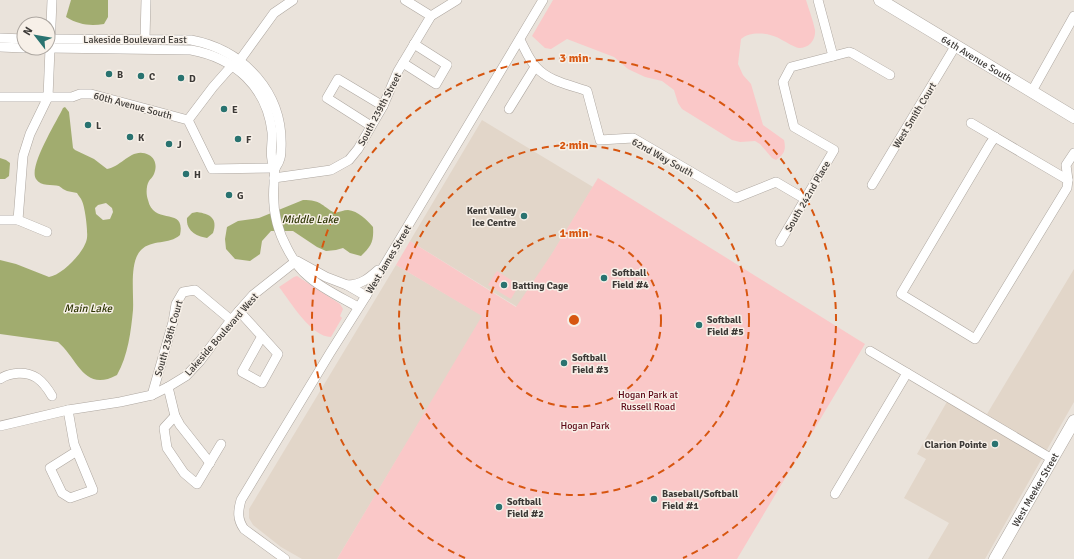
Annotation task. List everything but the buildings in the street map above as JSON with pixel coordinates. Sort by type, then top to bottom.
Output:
[{"type":"street","points":[[51,16],[52,0]]},
{"type":"street","points":[[145,39],[146,0]]},
{"type":"street","points":[[275,168],[212,169],[188,120],[213,87],[237,63],[274,13],[293,0]]},
{"type":"street","points":[[405,0],[431,16]]},
{"type":"street","name":"South 239th Street","points":[[274,178],[331,170],[349,160],[371,126],[403,63],[431,16],[457,0]]},
{"type":"street","name":"West James Street","points":[[285,559],[244,529],[238,515],[241,500],[366,296],[543,0]]},
{"type":"street","points":[[818,0],[833,56]]},
{"type":"street","name":"64th Avenue South","points":[[880,0],[1074,117]]},
{"type":"street","points":[[1032,91],[1074,16]]},
{"type":"street","points":[[0,38],[16,39]]},
{"type":"street","name":"Lakeside Boulevard East","points":[[56,43],[181,39],[202,42],[222,49],[237,63],[253,84],[266,108],[272,133],[272,160],[275,168],[274,210],[276,222],[287,249],[305,274],[312,280],[358,307]]},
{"type":"street","name":"62nd Way South","points":[[520,40],[535,67],[543,74],[587,91],[600,140],[633,138],[736,198],[776,182],[805,198]]},
{"type":"street","name":"Lakeside Boulevard East","points":[[56,43],[191,50],[214,55],[237,63]]},
{"type":"street","points":[[403,63],[436,84],[447,65],[414,44]]},
{"type":"street","name":"West Smith Court","points":[[872,185],[956,45]]},
{"type":"street","points":[[0,47],[16,48]]},
{"type":"street","name":"South 242nd Place","points":[[780,242],[834,150],[794,127],[783,82],[791,67],[849,52],[890,75]]},
{"type":"street","points":[[18,220],[23,156],[30,134],[48,97],[49,56]]},
{"type":"street","points":[[509,109],[535,67]]},
{"type":"street","points":[[371,126],[327,98],[334,85],[338,79],[382,106]]},
{"type":"street","name":"60th Avenue South","points":[[0,97],[72,97],[80,94],[91,94],[188,120]]},
{"type":"street","points":[[971,123],[1068,180]]},
{"type":"street","points":[[995,137],[901,294],[975,339],[1068,188],[1066,165],[1074,153]]},
{"type":"street","points":[[0,220],[18,220],[47,232]]},
{"type":"street","name":"Lakeside Boulevard East","points":[[296,261],[326,277],[348,285],[366,296]]},
{"type":"street","name":"Lakeside Boulevard West","points":[[0,425],[68,410],[120,402],[152,395],[168,387],[186,376],[200,361],[231,320],[253,295],[296,261]]},
{"type":"street","points":[[348,285],[356,285],[363,282],[385,263]]},
{"type":"street","name":"South 238th Court","points":[[152,395],[173,322],[176,304],[183,292],[195,290],[231,320]]},
{"type":"street","points":[[239,311],[262,336],[278,354],[262,383],[242,372],[262,336]]},
{"type":"street","points":[[870,351],[1052,459]]},
{"type":"street","points":[[834,494],[907,373]]},
{"type":"street","points":[[0,379],[6,375],[28,374],[37,378],[45,385],[52,396]]},
{"type":"street","points":[[168,387],[175,416],[180,425],[210,463]]},
{"type":"street","points":[[68,410],[74,444],[93,490],[70,498],[62,493],[50,468],[77,452]]},
{"type":"street","points":[[175,416],[164,428],[166,448],[184,473],[197,484],[221,444]]},
{"type":"street","name":"West Meeker Street","points":[[995,559],[1074,420]]},
{"type":"shaded area","points":[[482,120],[593,187],[519,308],[410,241]]},
{"type":"shaded area","points":[[396,265],[483,316],[337,559],[302,559],[281,547],[253,525],[249,518],[249,509]]},
{"type":"shaded area","points":[[1074,269],[1074,402],[985,559],[928,559],[949,523],[904,498],[926,459],[917,454],[952,393],[987,414]]},
{"type":"green space","points":[[553,0],[806,0],[815,34],[811,43],[806,47],[799,48],[792,46],[767,34],[750,34],[741,39],[738,64],[743,75],[751,84],[763,125],[784,140],[785,149],[781,156],[776,160],[772,158],[760,144],[755,141],[740,142],[732,140],[682,109],[678,103],[674,90],[662,81],[645,77],[628,69],[614,57],[567,39],[551,49],[545,48],[532,36]]},
{"type":"green space","name":"Hogan Park at Russell Road","points":[[598,178],[865,344],[737,559],[337,559],[482,316],[396,265],[410,241],[516,307],[551,255]]},
{"type":"green space","name":"Batting Cage","points":[[497,271],[519,285],[511,299],[488,285]]},
{"type":"green space","points":[[297,276],[340,304],[343,309],[340,316],[342,318],[331,337],[323,335],[309,325],[279,287]]},
{"type":"water","points":[[71,0],[108,0],[108,17],[104,24],[85,24],[75,22],[66,17]]},
{"type":"water","name":"Main Lake","points":[[65,107],[69,112],[73,148],[94,159],[107,169],[118,165],[137,153],[143,153],[151,157],[155,163],[155,169],[154,175],[148,183],[147,198],[151,208],[156,213],[174,218],[181,226],[180,235],[176,238],[150,244],[141,250],[137,255],[133,270],[133,310],[130,335],[124,360],[117,375],[106,379],[97,380],[89,377],[58,342],[0,334],[0,260],[16,264],[49,277],[60,272],[78,256],[87,238],[87,225],[84,208],[82,200],[77,193],[66,191],[59,186],[47,185],[38,182],[36,179],[36,165],[39,155],[63,108]],"holes":[[[106,203],[112,208],[113,212],[110,219],[103,220],[96,214],[95,208],[98,205]]]},
{"type":"water","points":[[0,158],[10,163],[9,176],[5,179],[0,179]]},
{"type":"water","name":"Middle Lake","points":[[303,200],[318,202],[335,213],[348,210],[362,216],[373,227],[373,236],[369,246],[361,256],[350,253],[343,248],[326,251],[317,247],[293,231],[271,231],[262,241],[260,254],[250,261],[235,259],[226,249],[225,239],[227,227],[238,221],[259,218]]},
{"type":"water","points":[[197,212],[206,214],[214,220],[213,233],[207,238],[195,234],[188,226],[187,218],[192,213]]},
{"type":"place","name":"B","points":[[109,74]]},
{"type":"place","name":"C","points":[[141,76]]},
{"type":"place","name":"D","points":[[181,78]]},
{"type":"place","name":"E","points":[[224,109]]},
{"type":"place","name":"L","points":[[88,125]]},
{"type":"place","name":"K","points":[[130,137]]},
{"type":"place","name":"F","points":[[238,139]]},
{"type":"place","name":"J","points":[[169,144]]},
{"type":"place","name":"H","points":[[186,174]]},
{"type":"place","name":"G","points":[[229,195]]},
{"type":"place","name":"Kent Valley Ice Centre","points":[[524,216]]},
{"type":"place","name":"Softball Field #4","points":[[604,278]]},
{"type":"place","name":"Batting Cage","points":[[504,285]]},
{"type":"place","name":"Softball Field #5","points":[[699,325]]},
{"type":"place","name":"Softball Field #3","points":[[564,363]]},
{"type":"place","name":"Clarion Pointe","points":[[995,444]]},
{"type":"place","name":"Baseball/Softball Field #1","points":[[654,499]]},
{"type":"place","name":"Softball Field #2","points":[[499,507]]},
{"type":"park label","name":"Hogan Park","points":[[585,425]]}]
